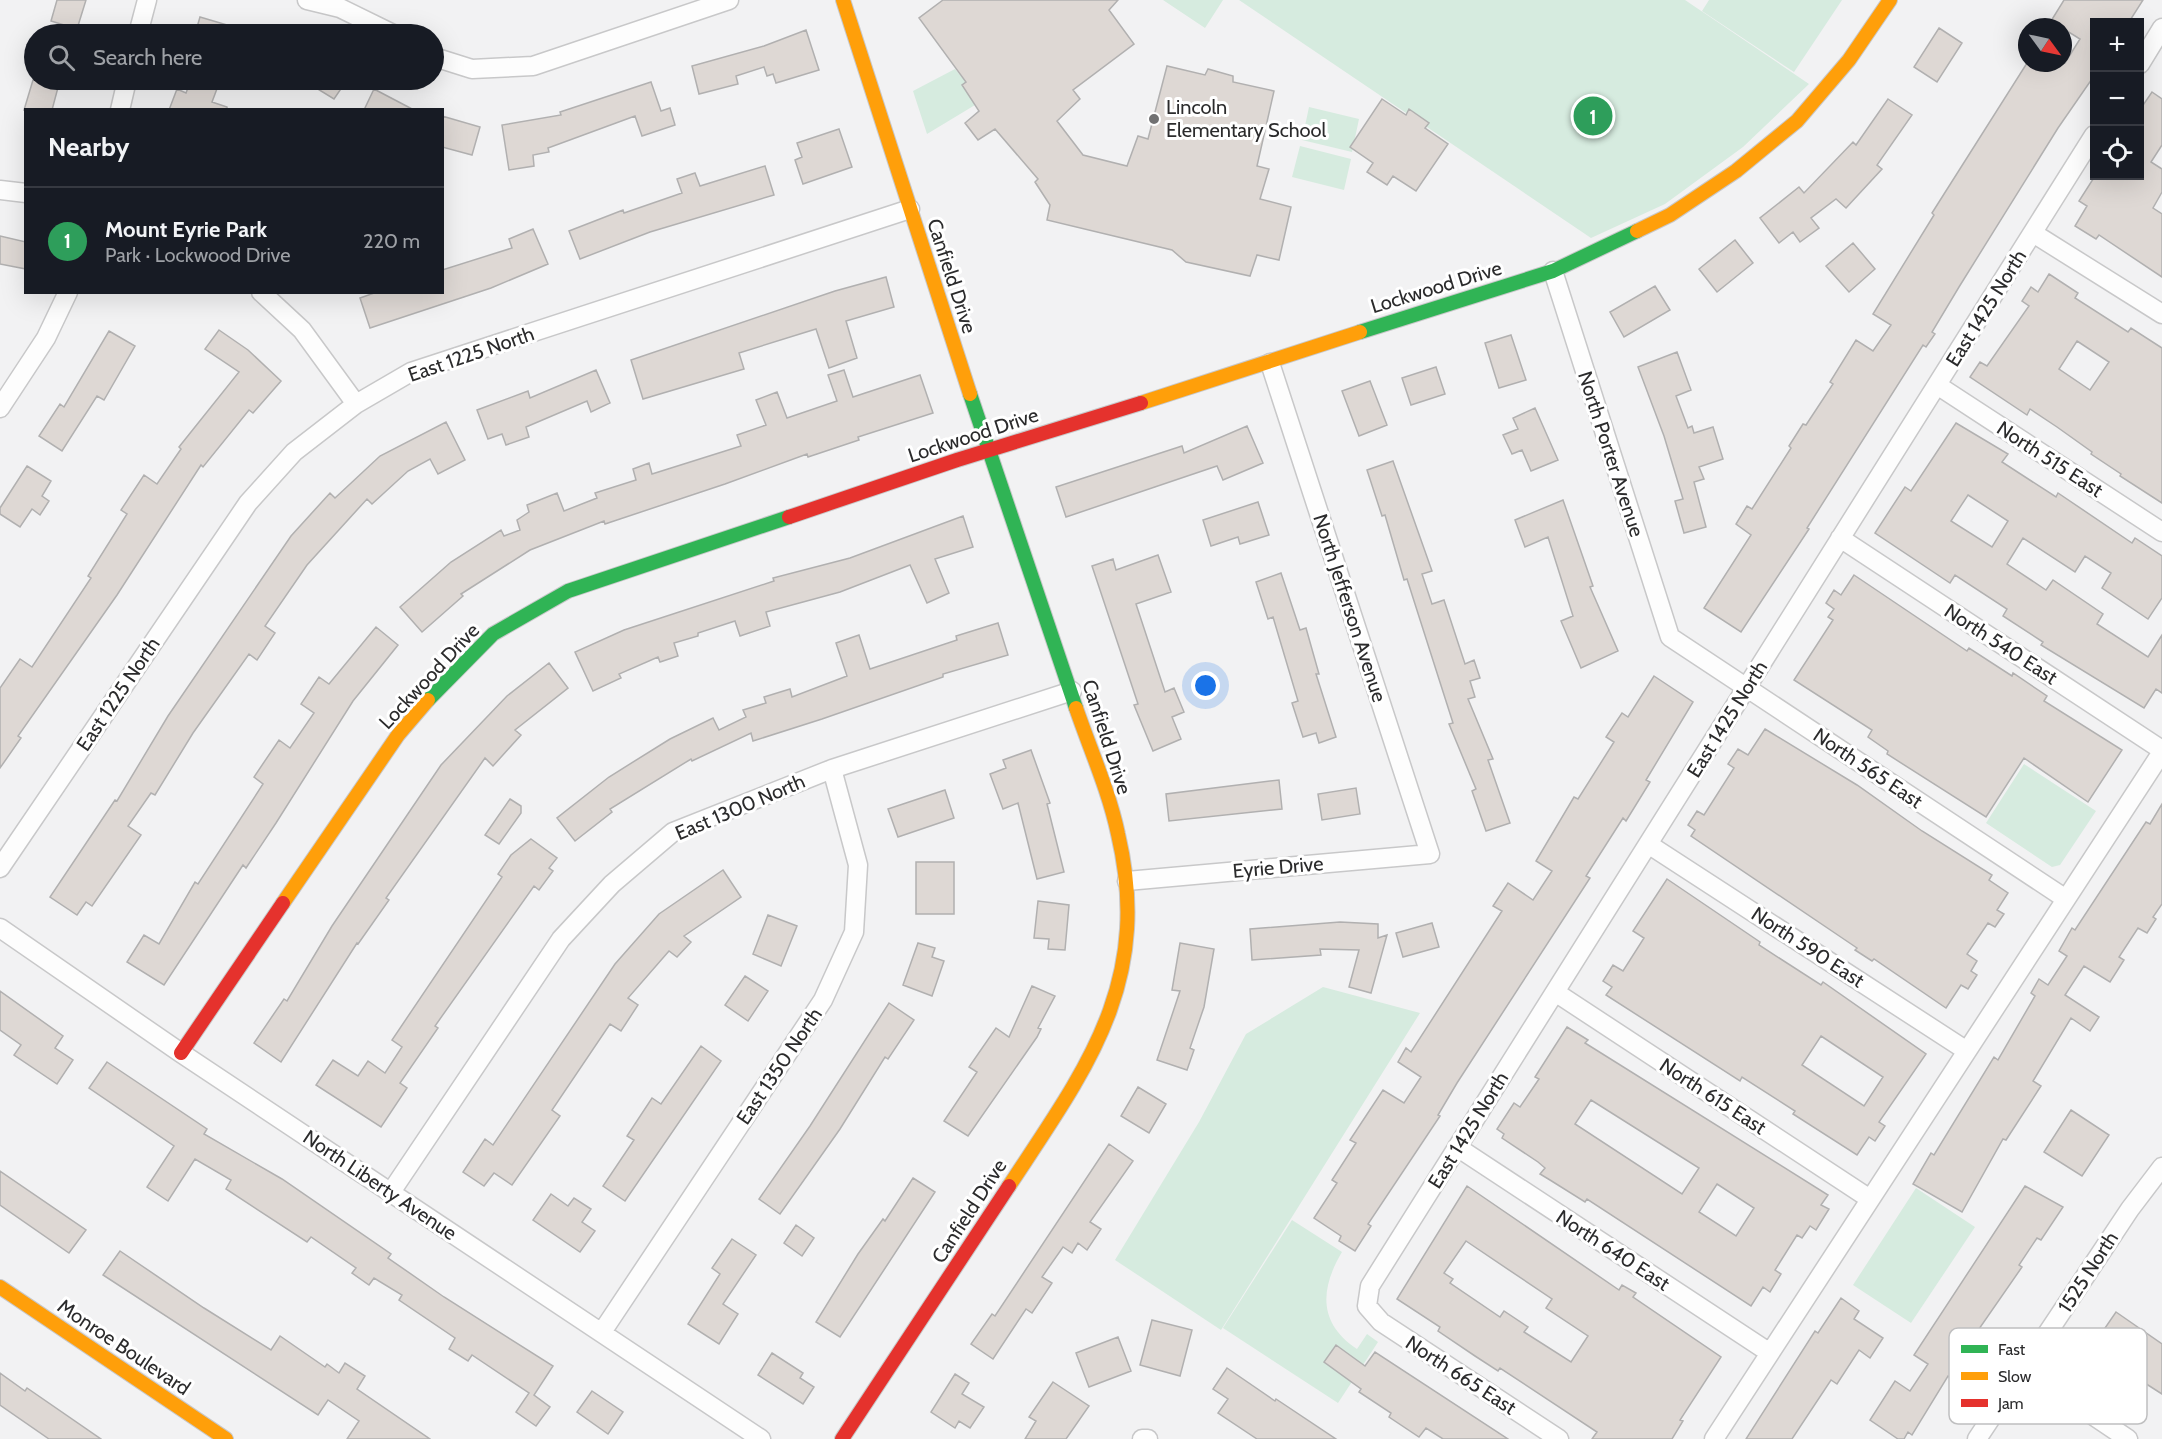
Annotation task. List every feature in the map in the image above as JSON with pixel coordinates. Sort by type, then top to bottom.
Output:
[{"type":"street","points":[[141,24],[147,0]]},
{"type":"street","points":[[307,0],[340,8],[373,24]]},
{"type":"street","points":[[444,60],[472,69],[533,66],[729,0]]},
{"type":"street","name":"Canfield Drive","points":[[842,1439],[1082,1075],[1113,1006],[1127,949],[1126,881],[1118,832],[1072,691],[988,450],[843,0]]},
{"type":"street","name":"Lockwood Drive","points":[[181,1053],[398,735],[441,686],[493,634],[568,591],[988,450],[1270,363],[1346,336],[1552,271],[1670,215],[1736,171],[1797,121],[1849,60],[1890,0]]},
{"type":"street","points":[[2144,56],[2162,28]]},
{"type":"street","points":[[120,108],[125,90]]},
{"type":"street","name":"East 1425 North","points":[[1367,1306],[1370,1286],[2090,141]]},
{"type":"street","points":[[0,190],[24,193]]},
{"type":"street","name":"East 1225 North","points":[[0,868],[248,503],[294,452],[356,404],[411,372],[910,209]]},
{"type":"street","points":[[2033,233],[2162,314]]},
{"type":"street","name":"North Porter Avenue","points":[[1552,271],[1670,637]]},
{"type":"street","points":[[0,408],[46,338],[67,294]]},
{"type":"street","points":[[263,294],[302,330],[356,404]]},
{"type":"street","name":"North Jefferson Avenue","points":[[1270,363],[1430,854]]},
{"type":"street","name":"North 515 East","points":[[1937,385],[2162,532]]},
{"type":"street","name":"North 540 East","points":[[1840,538],[2162,751]]},
{"type":"street","name":"North 565 East","points":[[1670,637],[2066,899]]},
{"type":"street","name":"East 1300 North","points":[[391,1192],[561,939],[612,884],[673,832],[832,769],[1072,691]]},
{"type":"street","points":[[1714,1439],[2162,751]]},
{"type":"street","name":"East 1350 North","points":[[602,1332],[823,1000],[854,932],[858,866],[832,769]]},
{"type":"street","name":"North 590 East","points":[[1648,844],[1967,1051]]},
{"type":"street","name":"Eyrie Drive","points":[[1126,881],[1430,854]]},
{"type":"street","name":"North Liberty Avenue","points":[[0,928],[181,1053],[761,1439]]},
{"type":"street","name":"North 615 East","points":[[1555,992],[1870,1199]]},
{"type":"street","name":"North 640 East","points":[[1457,1148],[1770,1353]]},
{"type":"street","name":"1525 North","points":[[2051,1328],[2130,1209],[2162,1167]]},
{"type":"street","name":"Monroe Boulevard","points":[[0,1287],[226,1439]]},
{"type":"street","name":"North 665 East","points":[[1367,1306],[1381,1322],[1559,1439]]},
{"type":"street","name":"1525 North","points":[[1977,1439],[1987,1424]]},
{"type":"street","points":[[2106,1424],[2128,1439]]},
{"type":"street","points":[[1143,1439],[1148,1439]]},
{"type":"green space","points":[[1163,0],[1223,0],[1205,28]]},
{"type":"green space","points":[[1239,0],[1685,0],[1809,84],[1743,147],[1665,204],[1591,238]]},
{"type":"green space","points":[[1709,0],[1842,0],[1794,72],[1702,11]]},
{"type":"green space","points":[[955,69],[966,82],[963,86],[975,105],[927,134],[913,91]]},
{"type":"green space","points":[[1309,107],[1359,119],[1352,152],[1302,140]]},
{"type":"green space","points":[[1300,146],[1351,159],[1344,190],[1292,177]]},
{"type":"green space","points":[[2024,764],[2096,811],[2060,865],[2052,867],[1986,823]]},
{"type":"green space","points":[[1323,987],[1420,1013],[1221,1330],[1115,1260],[1199,1122],[1246,1034]]},
{"type":"green space","points":[[1916,1188],[1975,1227],[1911,1323],[1853,1285]]},
{"type":"green space","points":[[1292,1220],[1342,1252],[1327,1292],[1329,1317],[1335,1328],[1357,1349],[1367,1334],[1378,1342],[1338,1403],[1223,1328]]},
{"type":"building","points":[[57,0],[86,0],[79,24],[61,24],[51,21]]},
{"type":"building","points":[[943,0],[1118,0],[1109,10],[1134,44],[1073,90],[1080,99],[1057,121],[1083,155],[1127,166],[1138,136],[1148,139],[1167,66],[1205,75],[1208,69],[1233,76],[1233,82],[1274,91],[1257,166],[1269,169],[1260,199],[1291,207],[1279,260],[1257,255],[1250,276],[1186,262],[1172,250],[1047,220],[1050,205],[1035,182],[1038,179],[995,129],[978,140],[965,123],[979,111],[962,85],[966,82],[919,18]]},
{"type":"building","points":[[2064,0],[2143,0],[2132,18],[2090,18],[2090,82],[2058,128],[1959,287],[1932,332],[1935,334],[1926,347],[1923,345],[1807,528],[1809,529],[1741,632],[1704,608],[1751,535],[1736,524],[1747,506],[1752,509],[1791,448],[1789,446],[1803,424],[1806,425],[1833,384],[1830,382],[1856,340],[1873,351],[1891,325],[1873,314],[1934,215],[1932,213],[2021,72],[2072,72],[2072,52],[2080,39],[2072,34],[2072,18],[2053,18]]},
{"type":"building","points":[[200,17],[224,24],[198,24]]},
{"type":"building","points":[[1939,28],[1962,43],[1937,82],[1914,67]]},
{"type":"building","points":[[806,30],[819,70],[776,83],[773,74],[767,76],[764,67],[736,76],[738,84],[699,94],[692,66],[764,46]]},
{"type":"building","points":[[651,82],[661,111],[670,108],[675,125],[642,136],[635,116],[548,148],[549,152],[533,155],[534,166],[509,170],[502,125],[561,115],[560,112]]},
{"type":"building","points":[[30,90],[57,90],[53,108],[25,108]]},
{"type":"building","points":[[177,90],[186,93],[187,90],[216,90],[212,102],[227,108],[170,108]]},
{"type":"building","points":[[319,90],[340,90],[334,99]]},
{"type":"building","points":[[374,90],[376,90],[410,108],[365,108]]},
{"type":"building","points":[[2152,92],[2162,99],[2162,145],[2151,162],[2162,169],[2162,192],[2153,208],[2162,214],[2162,277],[2099,235],[2096,239],[2075,226],[2087,206],[2079,201],[2092,180],[2144,180],[2144,104]]},
{"type":"building","points":[[1382,99],[1406,115],[1409,109],[1429,123],[1425,128],[1448,144],[1416,191],[1393,176],[1387,185],[1367,172],[1373,163],[1350,147]]},
{"type":"building","points":[[1888,99],[1912,115],[1877,165],[1882,169],[1846,208],[1836,199],[1811,218],[1819,228],[1800,242],[1793,232],[1779,243],[1760,218],[1799,187],[1804,193],[1853,142],[1856,145]]},
{"type":"building","points":[[444,117],[480,127],[472,155],[444,148]]},
{"type":"building","points":[[839,129],[852,167],[803,184],[795,160],[802,157],[797,143]]},
{"type":"building","points":[[765,166],[774,195],[650,232],[580,259],[569,231],[623,210],[624,213],[682,193],[677,179],[695,173],[700,186]]},
{"type":"building","points":[[533,229],[548,264],[491,288],[370,328],[360,298],[371,294],[444,294],[444,269],[512,248],[509,239]]},
{"type":"building","points":[[0,236],[24,242],[24,269],[0,264]]},
{"type":"building","points":[[1735,240],[1753,263],[1717,292],[1699,269]]},
{"type":"building","points":[[1853,243],[1875,269],[1849,292],[1826,266]]},
{"type":"building","points":[[2049,274],[2078,293],[2075,298],[2128,332],[2131,328],[2162,348],[2162,503],[2120,476],[2121,474],[2091,454],[2092,452],[2030,409],[2027,415],[1970,377],[1980,362],[1987,366],[2029,306],[2022,301],[2031,287],[2038,292]],"holes":[[[2077,341],[2109,362],[2090,390],[2059,369]]]},
{"type":"building","points":[[886,277],[894,307],[846,321],[857,358],[829,368],[816,329],[739,353],[744,369],[643,399],[631,360],[835,291]]},
{"type":"building","points":[[1655,286],[1670,310],[1624,337],[1610,312]]},
{"type":"building","points":[[219,330],[248,350],[281,381],[253,413],[249,410],[203,467],[201,465],[117,595],[18,736],[21,738],[0,768],[0,688],[20,659],[32,667],[91,578],[88,576],[127,514],[121,510],[144,475],[157,484],[181,449],[179,447],[239,372],[205,349]]},
{"type":"building","points":[[109,331],[135,346],[104,400],[97,396],[62,451],[39,436],[60,404],[64,407]]},
{"type":"building","points":[[1511,335],[1526,380],[1499,388],[1485,343]]},
{"type":"building","points":[[1677,352],[1691,390],[1676,396],[1688,428],[1692,426],[1694,433],[1713,427],[1723,459],[1699,467],[1704,479],[1694,482],[1706,527],[1684,533],[1675,501],[1683,499],[1664,436],[1638,367]]},
{"type":"building","points":[[1436,367],[1445,394],[1411,405],[1402,378]]},
{"type":"building","points":[[596,370],[610,403],[591,412],[587,401],[526,427],[529,437],[506,445],[502,434],[488,439],[477,410],[528,391],[530,398]]},
{"type":"building","points":[[844,370],[853,397],[920,375],[933,413],[858,437],[859,440],[808,457],[807,454],[605,524],[604,521],[530,550],[461,594],[463,596],[422,632],[400,607],[451,562],[501,530],[504,536],[520,530],[517,520],[529,512],[527,505],[557,493],[564,511],[597,498],[595,493],[636,480],[633,469],[649,463],[652,474],[741,446],[737,435],[766,425],[756,400],[777,392],[787,418],[837,401],[828,375]]},
{"type":"building","points":[[1370,381],[1387,425],[1359,436],[1342,391]]},
{"type":"building","points":[[1535,408],[1558,460],[1531,471],[1522,450],[1512,454],[1503,435],[1518,429],[1513,418]]},
{"type":"building","points":[[446,422],[465,460],[438,474],[430,459],[408,471],[372,504],[367,499],[307,565],[265,626],[275,633],[257,660],[249,654],[193,733],[155,795],[151,793],[128,826],[141,835],[92,906],[86,902],[77,915],[50,897],[115,800],[117,801],[168,716],[291,536],[330,493],[335,498],[380,456]]},
{"type":"building","points":[[1956,423],[2008,454],[2002,462],[2056,497],[2058,493],[2132,543],[2135,538],[2162,556],[2162,598],[2148,619],[2102,588],[2111,573],[2085,556],[2075,572],[2023,538],[2007,564],[2046,590],[2053,580],[2103,614],[2097,624],[2148,657],[2162,635],[2162,693],[2156,689],[2144,708],[2041,645],[2043,642],[2003,616],[2007,609],[1955,575],[1950,583],[1875,533],[1905,487],[1911,491]],"holes":[[[1968,495],[2008,521],[1992,547],[1951,521]]]},
{"type":"building","points":[[1247,426],[1263,463],[1223,480],[1217,466],[1066,517],[1056,487],[1182,446],[1184,453]]},
{"type":"building","points":[[1393,461],[1432,571],[1422,574],[1432,604],[1444,600],[1465,664],[1474,660],[1480,678],[1470,681],[1475,697],[1468,699],[1493,759],[1488,760],[1510,823],[1486,831],[1472,791],[1476,789],[1449,724],[1453,723],[1407,579],[1404,580],[1385,515],[1382,516],[1367,470]]},
{"type":"building","points":[[27,466],[51,481],[42,496],[49,501],[40,515],[32,509],[20,527],[0,514],[0,508]]},
{"type":"building","points":[[1563,500],[1593,586],[1590,587],[1618,651],[1581,668],[1561,621],[1573,616],[1548,537],[1525,547],[1515,520]]},
{"type":"building","points":[[1258,502],[1269,535],[1240,544],[1238,537],[1211,546],[1203,520]]},
{"type":"building","points":[[963,516],[973,547],[935,559],[949,593],[927,603],[910,565],[840,592],[766,612],[770,626],[740,636],[735,621],[698,633],[698,636],[674,643],[678,656],[660,662],[658,657],[619,674],[621,678],[593,691],[575,652],[624,630],[774,581],[773,578],[850,558]]},
{"type":"building","points":[[1158,555],[1171,592],[1136,604],[1165,692],[1174,688],[1184,712],[1172,717],[1181,739],[1153,751],[1134,705],[1138,704],[1092,566],[1113,559],[1116,570]]},
{"type":"building","points":[[1281,573],[1300,630],[1306,628],[1319,674],[1316,674],[1336,737],[1319,743],[1316,733],[1303,737],[1292,703],[1298,701],[1273,617],[1268,619],[1256,582]]},
{"type":"building","points":[[1854,575],[1967,651],[1969,648],[2012,676],[2013,673],[2047,696],[2044,701],[2122,750],[2088,802],[2024,758],[1986,817],[1887,754],[1888,751],[1868,737],[1872,730],[1794,680],[1833,620],[1828,617],[1834,609],[1826,603],[1834,590],[1841,595]]},
{"type":"building","points":[[998,623],[1008,655],[943,674],[943,677],[753,741],[751,733],[692,761],[691,759],[610,809],[612,812],[575,841],[557,818],[609,777],[670,739],[713,718],[719,730],[746,717],[743,710],[766,703],[764,697],[790,689],[792,697],[847,676],[836,643],[859,635],[870,669],[957,640],[956,636]]},
{"type":"building","points":[[376,627],[398,645],[353,701],[276,823],[246,868],[243,865],[164,985],[127,962],[144,935],[159,944],[195,882],[198,884],[263,784],[254,777],[279,740],[290,748],[314,713],[301,704],[319,677],[329,684]]},
{"type":"building","points":[[549,663],[568,688],[515,730],[521,735],[493,766],[485,758],[386,898],[389,900],[357,943],[281,1062],[254,1043],[284,999],[287,1001],[332,926],[441,765],[507,696]]},
{"type":"building","points":[[1654,676],[1693,702],[1646,780],[1650,782],[1626,821],[1623,818],[1586,876],[1590,878],[1457,1083],[1438,1115],[1440,1116],[1368,1224],[1371,1226],[1355,1251],[1339,1241],[1341,1236],[1314,1218],[1337,1183],[1332,1180],[1356,1143],[1350,1140],[1383,1090],[1404,1103],[1421,1077],[1398,1062],[1406,1048],[1411,1052],[1502,911],[1493,906],[1508,883],[1533,900],[1552,871],[1536,861],[1574,797],[1578,799],[1614,742],[1606,737],[1622,713],[1628,717]]},
{"type":"building","points":[[1765,729],[1857,785],[1922,831],[1992,875],[1989,880],[2008,893],[1997,910],[2004,914],[1995,927],[1988,923],[1967,954],[1977,961],[1971,971],[1977,975],[1968,989],[1961,985],[1946,1008],[1874,959],[1872,961],[1855,950],[1857,948],[1691,836],[1695,830],[1688,825],[1697,811],[1704,815],[1734,768],[1728,764],[1738,749],[1748,755]]},
{"type":"building","points":[[1031,750],[1050,803],[1047,804],[1064,872],[1037,879],[1018,803],[1003,809],[990,774],[1006,768],[1003,760]]},
{"type":"building","points":[[1279,780],[1282,809],[1169,821],[1166,794]]},
{"type":"building","points":[[1356,788],[1360,814],[1322,820],[1318,794]]},
{"type":"building","points":[[945,790],[954,818],[898,837],[888,809]]},
{"type":"building","points":[[510,799],[521,806],[521,813],[499,844],[485,835]]},
{"type":"building","points":[[2162,804],[2162,904],[2153,917],[2156,919],[2147,933],[2138,928],[2119,957],[2124,960],[2110,982],[2084,966],[2065,995],[2099,1017],[2090,1031],[2071,1018],[2033,1081],[2041,1086],[2006,1140],[2003,1139],[1962,1212],[1913,1184],[1931,1153],[1934,1155],[1994,1057],[1998,1060],[2035,996],[2031,993],[2039,979],[2048,985],[2067,956],[2059,951],[2072,928],[2075,930],[2146,822],[2150,824]]},
{"type":"building","points":[[531,839],[557,858],[549,868],[553,871],[539,890],[534,886],[435,1026],[438,1028],[400,1083],[407,1088],[381,1127],[316,1085],[333,1060],[358,1076],[368,1061],[385,1073],[402,1047],[392,1040],[502,877],[498,874],[511,855]]},
{"type":"building","points":[[916,862],[954,862],[954,914],[916,914]]},
{"type":"building","points":[[723,870],[741,897],[684,936],[691,942],[677,957],[669,951],[628,998],[638,1005],[621,1031],[610,1024],[552,1110],[560,1116],[512,1185],[494,1173],[484,1186],[463,1172],[485,1139],[493,1145],[615,964],[659,914]]},
{"type":"building","points":[[1667,879],[1760,942],[1759,945],[1821,985],[1823,982],[1926,1054],[1879,1122],[1885,1126],[1875,1141],[1869,1137],[1857,1155],[1793,1114],[1795,1111],[1742,1077],[1740,1081],[1606,995],[1612,987],[1603,981],[1613,965],[1623,971],[1644,938],[1633,931]],"holes":[[[1821,1036],[1883,1077],[1864,1106],[1802,1065]]]},
{"type":"building","points":[[1038,901],[1069,905],[1065,950],[1048,949],[1049,939],[1034,938]]},
{"type":"building","points":[[768,915],[797,926],[781,966],[753,954]]},
{"type":"building","points":[[1340,922],[1378,924],[1378,938],[1387,935],[1371,993],[1349,987],[1359,950],[1320,949],[1321,955],[1252,960],[1250,929]]},
{"type":"building","points":[[1432,923],[1439,947],[1403,957],[1396,933]]},
{"type":"building","points":[[918,943],[935,948],[932,957],[944,961],[932,996],[903,985]]},
{"type":"building","points":[[1180,943],[1214,949],[1204,1007],[1190,1048],[1194,1050],[1187,1070],[1157,1060],[1180,991],[1172,990]]},
{"type":"building","points":[[745,976],[768,991],[748,1021],[725,1005]]},
{"type":"building","points":[[1032,986],[1055,996],[1038,1028],[1041,1029],[968,1136],[944,1121],[977,1072],[969,1067],[996,1028],[1009,1037]]},
{"type":"building","points":[[0,991],[63,1036],[55,1048],[73,1060],[57,1084],[14,1055],[21,1045],[0,1030]]},
{"type":"building","points":[[889,1003],[914,1020],[888,1059],[885,1057],[840,1129],[780,1214],[759,1199],[810,1126]]},
{"type":"building","points":[[1567,1027],[1588,1040],[1585,1043],[1828,1195],[1821,1205],[1829,1209],[1816,1230],[1810,1226],[1802,1238],[1797,1235],[1775,1270],[1781,1274],[1770,1292],[1763,1287],[1751,1306],[1587,1199],[1585,1202],[1540,1174],[1545,1168],[1502,1138],[1504,1134],[1497,1129],[1514,1103],[1520,1107],[1539,1079],[1535,1077]],"holes":[[[1591,1100],[1699,1168],[1682,1194],[1575,1124]],[[1717,1184],[1754,1208],[1736,1236],[1699,1212]]]},
{"type":"building","points":[[701,1046],[721,1061],[625,1201],[603,1186],[634,1140],[627,1136],[652,1098],[661,1104]]},
{"type":"building","points":[[107,1062],[207,1129],[204,1134],[282,1179],[391,1254],[388,1258],[444,1297],[553,1366],[534,1395],[550,1407],[536,1426],[516,1412],[529,1393],[472,1355],[468,1361],[449,1349],[455,1338],[399,1300],[402,1295],[374,1278],[369,1285],[352,1273],[356,1268],[311,1237],[307,1242],[226,1189],[231,1180],[195,1159],[168,1201],[147,1187],[174,1146],[89,1088]]},
{"type":"building","points":[[1138,1087],[1166,1104],[1149,1133],[1121,1116]]},
{"type":"building","points":[[2071,1110],[2109,1135],[2082,1176],[2044,1152]]},
{"type":"building","points":[[1109,1144],[1133,1161],[1090,1222],[1101,1229],[1087,1250],[1078,1243],[1072,1253],[1063,1247],[1042,1277],[1052,1283],[1032,1313],[1026,1309],[993,1359],[971,1344],[992,1314],[995,1316]]},
{"type":"building","points":[[0,1171],[86,1230],[69,1253],[0,1205]]},
{"type":"building","points":[[913,1178],[935,1192],[840,1337],[816,1322],[858,1254],[883,1219],[885,1221]]},
{"type":"building","points":[[1467,1186],[1619,1290],[1622,1285],[1636,1293],[1633,1297],[1721,1357],[1680,1420],[1683,1421],[1672,1439],[1592,1439],[1597,1432],[1500,1368],[1498,1371],[1475,1356],[1438,1331],[1440,1327],[1397,1299]],"holes":[[[1466,1241],[1552,1299],[1546,1308],[1588,1336],[1571,1362],[1524,1332],[1528,1327],[1504,1311],[1500,1317],[1450,1283],[1453,1279],[1444,1273]]]},
{"type":"building","points":[[2025,1186],[2063,1207],[2041,1240],[2037,1238],[2019,1265],[2022,1267],[1980,1328],[1949,1328],[1949,1377],[1912,1435],[1908,1432],[1904,1439],[1898,1439],[1870,1420],[1895,1381],[1910,1391],[1928,1364],[1914,1355]]},
{"type":"building","points":[[551,1194],[568,1206],[574,1198],[591,1209],[582,1222],[595,1231],[580,1252],[533,1220]]},
{"type":"building","points":[[796,1225],[814,1238],[802,1256],[784,1243]]},
{"type":"building","points":[[732,1239],[756,1255],[723,1304],[738,1314],[719,1344],[688,1324],[720,1274],[712,1268]]},
{"type":"building","points":[[120,1251],[271,1350],[280,1336],[325,1367],[327,1364],[339,1373],[345,1363],[365,1376],[357,1389],[430,1439],[347,1439],[359,1421],[328,1400],[318,1415],[103,1275]]},
{"type":"building","points":[[1841,1298],[1859,1311],[1854,1319],[1883,1338],[1870,1358],[1859,1350],[1837,1384],[1831,1380],[1792,1439],[1746,1439],[1815,1331],[1818,1333]]},
{"type":"building","points":[[2116,1312],[2139,1328],[2105,1328]]},
{"type":"building","points":[[1152,1320],[1192,1330],[1180,1376],[1140,1365]]},
{"type":"building","points":[[2147,1334],[2162,1344],[2162,1394],[2147,1384]]},
{"type":"building","points":[[1118,1337],[1131,1371],[1089,1387],[1076,1353]]},
{"type":"building","points":[[1336,1345],[1365,1366],[1375,1352],[1508,1439],[1443,1439],[1426,1428],[1419,1437],[1389,1417],[1391,1413],[1359,1392],[1361,1389],[1324,1362]]},
{"type":"building","points":[[772,1353],[803,1373],[800,1378],[814,1387],[803,1404],[758,1375]]},
{"type":"building","points":[[1227,1368],[1336,1439],[1257,1439],[1218,1413],[1228,1399],[1213,1389]]},
{"type":"building","points":[[0,1373],[25,1391],[27,1388],[101,1439],[49,1439],[0,1405]]},
{"type":"building","points":[[955,1374],[969,1383],[962,1394],[984,1407],[970,1428],[959,1421],[955,1428],[931,1412]]},
{"type":"building","points":[[1053,1382],[1089,1406],[1066,1439],[1025,1439],[1036,1421],[1029,1417]]},
{"type":"building","points":[[592,1391],[623,1412],[608,1434],[577,1412]]},
{"type":"traffic: fast","points":[[1360,332],[1553,271],[1637,231]]},
{"type":"traffic: fast","points":[[970,394],[1076,708]]},
{"type":"traffic: fast","points":[[428,700],[493,634],[568,591],[789,517]]},
{"type":"traffic: slow","points":[[843,0],[970,394]]},
{"type":"traffic: slow","points":[[1637,231],[1670,215],[1736,171],[1797,121],[1849,60],[1890,0]]},
{"type":"traffic: slow","points":[[1141,403],[1360,332]]},
{"type":"traffic: slow","points":[[283,903],[398,735],[428,700]]},
{"type":"traffic: slow","points":[[1009,1186],[1087,1062],[1105,1022],[1119,980],[1127,935],[1127,887],[1118,834],[1104,786],[1076,708]]},
{"type":"traffic: slow","points":[[0,1287],[226,1439]]},
{"type":"traffic: jam","points":[[789,517],[957,460],[1141,403]]},
{"type":"traffic: jam","points":[[181,1053],[283,903]]},
{"type":"traffic: jam","points":[[842,1439],[1009,1186]]},
{"type":"place","name":"Mount Eyrie Park","points":[[1593,116]]},
{"type":"place","name":"Lincoln Elementary School","points":[[1154,119]]}]
